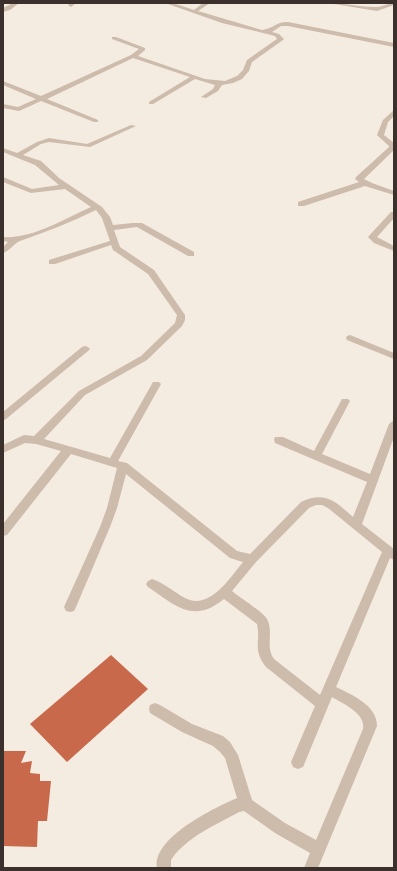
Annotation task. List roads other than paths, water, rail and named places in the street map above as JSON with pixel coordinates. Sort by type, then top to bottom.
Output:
[{"type":"street","points":[[3,10],[8,9],[16,3]]},
{"type":"street","points":[[133,56],[195,77],[219,83],[242,76],[248,69],[249,61],[281,39],[277,35],[224,22],[168,3]]},
{"type":"street","points":[[194,12],[207,3]]},
{"type":"street","points":[[331,3],[377,9],[394,3]]},
{"type":"street","points":[[266,32],[280,24],[288,24],[394,45]]},
{"type":"street","points":[[3,106],[19,109],[133,56],[143,48],[114,38]]},
{"type":"street","points":[[151,104],[195,77]]},
{"type":"street","points":[[3,83],[96,121]]},
{"type":"street","points":[[204,97],[216,90],[219,83]]},
{"type":"street","points":[[394,112],[385,121],[380,135],[392,145],[392,148],[359,179],[365,183],[394,193]]},
{"type":"street","points":[[18,155],[49,140],[88,146],[132,126]]},
{"type":"street","points":[[3,150],[38,163],[65,187],[96,207],[106,217],[116,248],[140,263],[151,272],[181,315],[179,324],[144,358],[82,393],[36,440]]},
{"type":"street","points":[[3,179],[31,191],[65,187]]},
{"type":"street","points":[[301,204],[365,183]]},
{"type":"street","points":[[3,239],[15,240],[37,233],[96,207]]},
{"type":"street","points":[[394,214],[373,234],[372,237],[394,249]]},
{"type":"street","points":[[110,228],[139,225],[191,254]]},
{"type":"street","points":[[3,251],[15,240]]},
{"type":"street","points":[[52,262],[113,242]]},
{"type":"street","points":[[350,338],[394,356]]},
{"type":"street","points":[[3,417],[85,349]]},
{"type":"street","points":[[70,607],[112,508],[117,464],[156,384]]},
{"type":"street","points":[[316,456],[345,401]]},
{"type":"street","points":[[356,524],[394,424]]},
{"type":"street","points":[[3,449],[24,439],[36,440],[117,464],[139,477],[234,555],[252,559]]},
{"type":"street","points":[[279,440],[373,480]]},
{"type":"street","points":[[3,532],[69,450]]},
{"type":"street","points":[[152,584],[188,605],[196,607],[206,604],[224,592],[252,559],[306,505],[315,500],[325,501],[332,505],[391,553],[322,704],[298,762]]},
{"type":"street","points":[[224,592],[262,621],[264,627],[262,650],[264,657],[322,704]]},
{"type":"street","points":[[311,868],[368,734],[371,722],[367,714],[361,708],[329,689]]},
{"type":"street","points":[[155,709],[186,728],[218,741],[225,747],[231,755],[255,811]]},
{"type":"street","points":[[164,868],[164,857],[166,853],[181,838],[238,805],[255,811],[319,850]]}]
